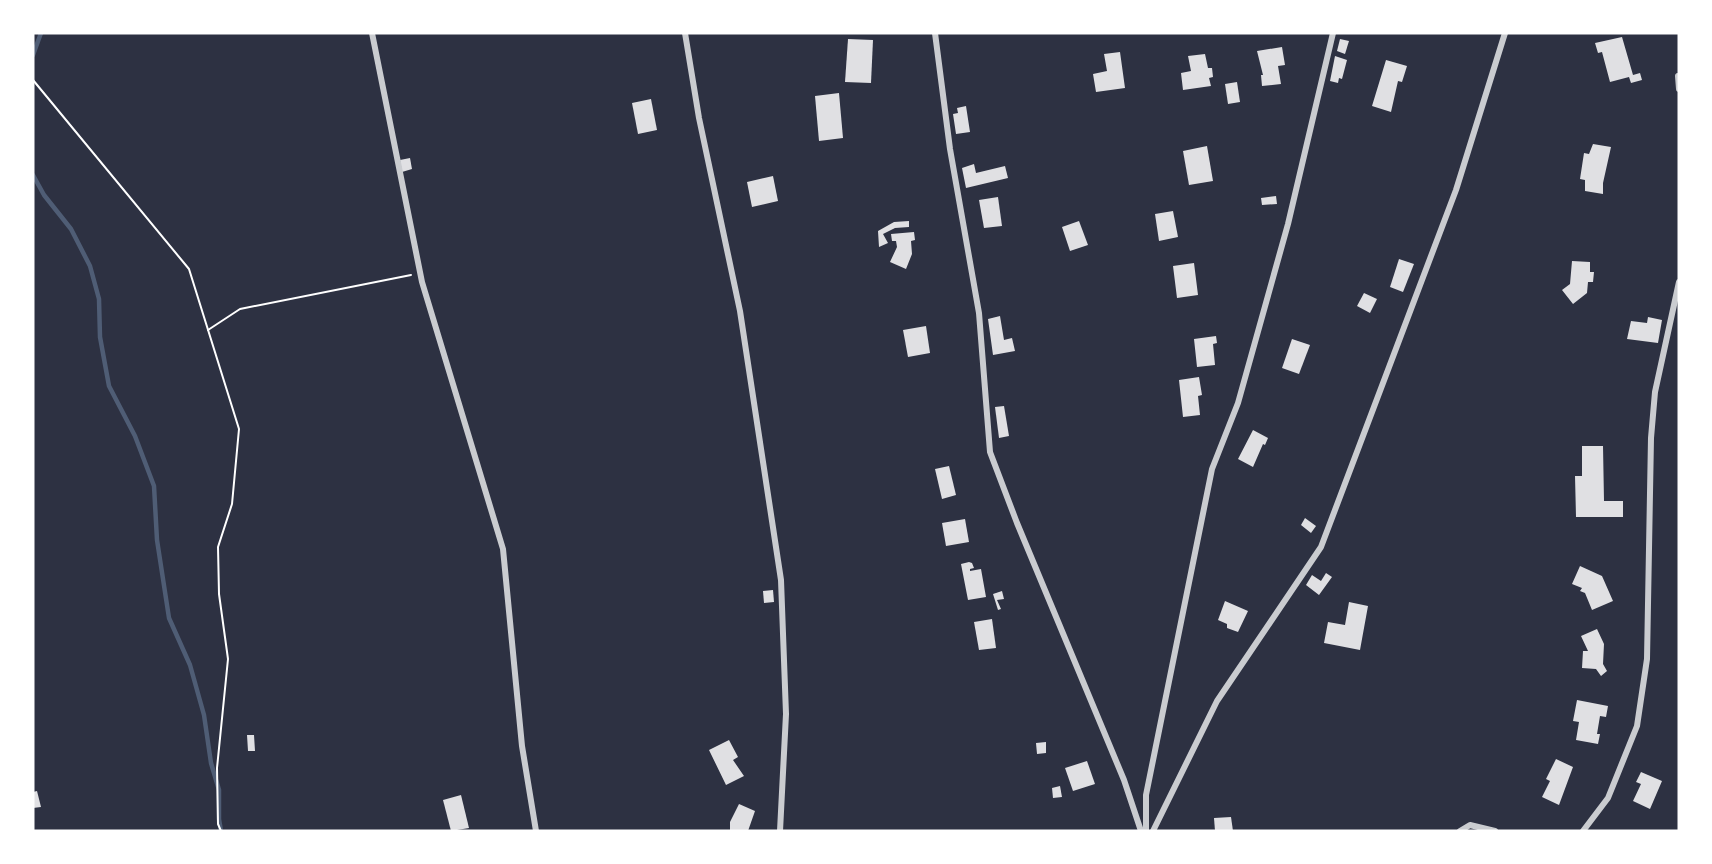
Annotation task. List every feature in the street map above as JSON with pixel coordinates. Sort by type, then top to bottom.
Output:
[{"type":"street","points":[[372,33],[420,273],[503,549],[522,746],[536,831]]},
{"type":"street","points":[[685,33],[699,118],[740,311],[781,580],[786,714],[780,831]]},
{"type":"street","points":[[936,33],[950,149],[979,313],[990,452],[1017,523],[1124,780],[1141,831]]},
{"type":"street","points":[[1146,831],[1146,795],[1212,469],[1238,403],[1288,224],[1333,33]]},
{"type":"street","points":[[1153,831],[1217,701],[1321,548],[1456,190],[1505,33]]},
{"type":"street","points":[[1678,76],[1679,89]]},
{"type":"street","points":[[1583,831],[1608,798],[1637,726],[1647,659],[1655,392],[1679,282]]},
{"type":"street","points":[[1460,831],[1470,825],[1495,831]]},
{"type":"path","points":[[33,80],[189,269],[239,429],[232,504],[218,547],[219,594],[228,659],[217,768],[221,831]]},
{"type":"path","points":[[208,330],[240,309],[420,273]]},
{"type":"building","points":[[1622,37],[1633,75],[1640,73],[1642,80],[1631,83],[1629,77],[1610,82],[1602,52],[1598,53],[1595,43]]},
{"type":"building","points":[[848,39],[873,40],[871,83],[845,82]]},
{"type":"building","points":[[1340,39],[1349,41],[1345,54],[1337,51]]},
{"type":"building","points":[[1282,47],[1285,65],[1278,66],[1281,84],[1262,86],[1261,75],[1263,75],[1257,51]]},
{"type":"building","points":[[1120,52],[1125,88],[1096,92],[1093,74],[1107,71],[1104,54]]},
{"type":"building","points":[[1205,54],[1208,68],[1212,68],[1213,77],[1209,78],[1211,86],[1183,90],[1181,73],[1191,71],[1188,56]]},
{"type":"building","points":[[1335,56],[1347,60],[1342,79],[1339,78],[1338,83],[1330,81]]},
{"type":"building","points":[[1386,60],[1407,66],[1402,82],[1398,81],[1391,112],[1372,106]]},
{"type":"building","points":[[1237,82],[1240,102],[1228,104],[1225,84]]},
{"type":"building","points":[[839,93],[843,138],[819,141],[815,96]]},
{"type":"building","points":[[651,99],[657,130],[638,134],[632,103]]},
{"type":"building","points":[[966,106],[970,132],[956,134],[953,114],[958,113],[957,108]]},
{"type":"building","points":[[1593,144],[1611,147],[1603,183],[1603,194],[1585,191],[1585,180],[1580,179],[1584,153],[1589,154]]},
{"type":"building","points":[[1207,146],[1213,181],[1189,185],[1183,151]]},
{"type":"building","points":[[410,158],[412,169],[402,172],[400,160]]},
{"type":"building","points":[[974,164],[976,173],[1005,166],[1008,178],[966,188],[962,168]]},
{"type":"building","points":[[773,176],[778,201],[752,207],[747,182]]},
{"type":"building","points":[[1276,196],[1277,204],[1262,205],[1261,198]]},
{"type":"building","points":[[998,197],[1002,226],[984,228],[979,200]]},
{"type":"building","points":[[1173,211],[1178,237],[1159,241],[1155,214]]},
{"type":"building","points":[[909,221],[909,227],[895,228],[883,234],[888,243],[879,247],[878,231],[894,222]]},
{"type":"building","points":[[1079,221],[1088,245],[1070,251],[1062,227]]},
{"type":"building","points":[[914,232],[915,240],[911,241],[912,254],[906,269],[890,262],[897,247],[896,241],[892,241],[891,234]]},
{"type":"building","points":[[1399,259],[1414,264],[1403,292],[1390,287]]},
{"type":"building","points":[[1572,261],[1590,262],[1590,272],[1594,272],[1593,282],[1588,282],[1587,293],[1573,304],[1562,290],[1570,284]]},
{"type":"building","points":[[1194,263],[1198,295],[1177,298],[1173,266]]},
{"type":"building","points":[[1364,293],[1377,299],[1370,313],[1357,306]]},
{"type":"building","points":[[1000,316],[1004,340],[1012,338],[1015,351],[993,355],[988,319]]},
{"type":"building","points":[[1648,317],[1662,320],[1658,343],[1627,339],[1631,321],[1647,323]]},
{"type":"building","points":[[926,326],[930,353],[908,357],[903,330]]},
{"type":"building","points":[[1216,336],[1217,343],[1213,344],[1215,365],[1197,367],[1194,339]]},
{"type":"building","points":[[1292,339],[1310,345],[1299,374],[1282,368]]},
{"type":"building","points":[[1199,377],[1202,395],[1198,396],[1200,415],[1183,417],[1179,380]]},
{"type":"building","points":[[1004,406],[1009,436],[999,438],[995,407]]},
{"type":"building","points":[[1253,430],[1268,438],[1253,467],[1238,459]]},
{"type":"building","points":[[1582,446],[1603,446],[1604,501],[1623,501],[1623,517],[1576,517],[1575,476],[1582,476]]},
{"type":"building","points":[[949,466],[956,495],[942,499],[935,469]]},
{"type":"building","points":[[1305,518],[1316,526],[1311,533],[1301,525]]},
{"type":"building","points":[[965,519],[969,542],[946,546],[942,523]]},
{"type":"building","points":[[969,562],[974,568],[970,571],[981,569],[986,597],[968,600],[961,564]]},
{"type":"building","points":[[1580,566],[1602,576],[1613,601],[1592,610],[1585,593],[1580,591],[1582,588],[1572,584]]},
{"type":"building","points":[[1326,573],[1332,577],[1319,595],[1306,585],[1312,575],[1321,581]]},
{"type":"building","points":[[773,590],[774,602],[764,603],[763,591]]},
{"type":"building","points":[[1002,591],[1004,599],[997,600],[1001,609],[998,610],[993,594]]},
{"type":"building","points":[[1225,601],[1248,611],[1238,632],[1227,628],[1227,624],[1218,620]]},
{"type":"building","points":[[1349,602],[1368,606],[1360,650],[1324,643],[1328,622],[1345,625]]},
{"type":"building","points":[[992,619],[996,648],[979,650],[974,622]]},
{"type":"building","points":[[1597,629],[1604,644],[1603,664],[1607,671],[1601,676],[1596,669],[1582,668],[1583,651],[1588,651],[1581,636]]},
{"type":"building","points":[[1577,700],[1608,706],[1606,717],[1600,716],[1598,744],[1576,740],[1579,722],[1573,721]]},
{"type":"building","points":[[247,735],[254,735],[255,751],[248,751]]},
{"type":"building","points":[[729,740],[738,757],[733,760],[744,776],[726,785],[709,750]]},
{"type":"building","points":[[1046,742],[1046,753],[1037,754],[1036,743]]},
{"type":"building","points":[[1556,759],[1573,767],[1559,805],[1542,797],[1550,781],[1546,779]]},
{"type":"building","points":[[1087,761],[1095,784],[1073,791],[1065,768]]},
{"type":"building","points":[[1641,772],[1662,781],[1650,809],[1633,801],[1641,784],[1636,782]]},
{"type":"building","points":[[1060,786],[1062,797],[1053,798],[1052,788]]},
{"type":"building","points":[[37,791],[41,807],[33,808],[33,792]]},
{"type":"building","points":[[461,795],[469,828],[451,831],[443,800]]},
{"type":"building","points":[[739,804],[755,811],[748,831],[730,831],[730,822]]},
{"type":"building","points":[[1231,817],[1233,831],[1215,831],[1214,818]]},
{"type":"waterway","points":[[33,55],[41,33]]},
{"type":"waterway","points":[[33,175],[44,195],[71,229],[90,266],[99,299],[100,337],[109,386],[135,436],[154,486],[157,540],[169,618],[190,665],[204,715],[211,763],[219,790],[221,831]]}]
